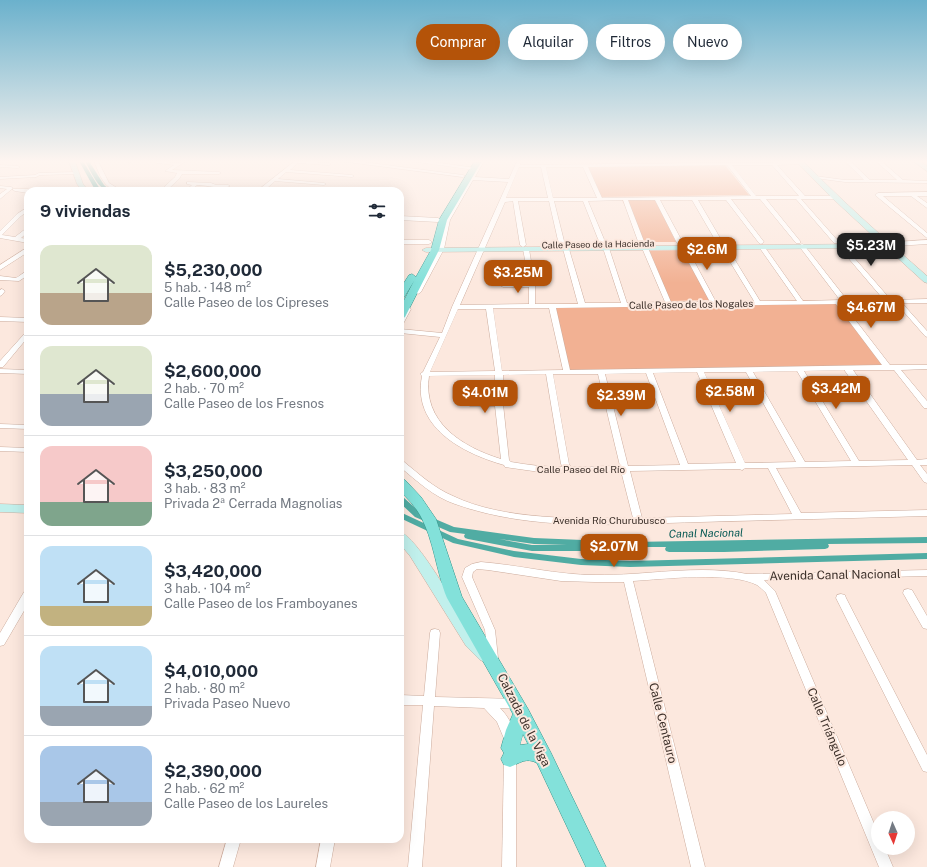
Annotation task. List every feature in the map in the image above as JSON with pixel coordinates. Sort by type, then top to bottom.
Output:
[{"type":"main road","points":[[404,291],[422,262],[435,245],[438,220],[450,201]]},
{"type":"main road","points":[[404,309],[435,245],[443,220],[453,201]]},
{"type":"main road","name":"Calzada de la Viga","points":[[404,487],[416,499],[430,520],[446,577],[455,598],[520,709],[596,867]]},
{"type":"main road","points":[[520,709],[510,753],[516,754],[524,752],[535,754],[544,759]]},
{"type":"street","name":"Calle Paseo del Río","points":[[501,201],[444,335],[424,374],[426,404],[436,423],[455,441],[468,449],[483,457],[508,465],[527,468],[569,470],[624,470],[927,462]]},
{"type":"street","points":[[515,201],[532,285],[532,306]]},
{"type":"street","points":[[551,201],[582,305]]},
{"type":"street","points":[[586,201],[605,246],[625,305]]},
{"type":"street","points":[[626,201],[643,246],[669,304]]},
{"type":"street","points":[[658,201],[714,304]]},
{"type":"street","points":[[696,201],[758,303]]},
{"type":"street","points":[[730,201],[801,302]]},
{"type":"street","points":[[765,201],[842,302],[888,368]]},
{"type":"street","points":[[804,201],[889,301]]},
{"type":"street","points":[[839,201],[852,212],[869,219],[925,274]]},
{"type":"street","points":[[847,201],[877,235],[896,247],[913,267],[925,274]]},
{"type":"street","points":[[886,201],[927,236]]},
{"type":"street","points":[[24,212],[0,235],[24,240]]},
{"type":"street","points":[[404,218],[438,220]]},
{"type":"street","points":[[16,239],[24,232]]},
{"type":"street","name":"Calle Paseo de la Hacienda","points":[[868,244],[877,235]]},
{"type":"street","points":[[404,242],[435,245],[404,315]]},
{"type":"street","name":"Calle Paseo de la Hacienda","points":[[435,245],[482,248],[868,244],[896,247],[927,242]]},
{"type":"street","points":[[0,268],[24,251]]},
{"type":"street","points":[[0,258],[10,260]]},
{"type":"street","points":[[503,268],[529,267]]},
{"type":"street","points":[[0,278],[17,280],[24,275]]},
{"type":"street","points":[[503,286],[532,285]]},
{"type":"street","points":[[897,301],[927,335]]},
{"type":"street","name":"Calle Paseo de los Nogales","points":[[455,307],[927,301]]},
{"type":"street","points":[[489,306],[499,373],[500,404],[506,460],[508,465]]},
{"type":"street","points":[[552,306],[567,373]]},
{"type":"street","points":[[0,319],[24,320]]},
{"type":"street","points":[[404,331],[444,335]]},
{"type":"street","points":[[0,365],[24,338]]},
{"type":"street","points":[[424,374],[600,373],[927,367]]},
{"type":"street","points":[[896,368],[927,406]]},
{"type":"street","points":[[799,369],[858,464]]},
{"type":"street","points":[[848,369],[927,480]]},
{"type":"street","points":[[749,370],[802,465]]},
{"type":"street","points":[[0,371],[24,372]]},
{"type":"street","points":[[700,371],[742,467]]},
{"type":"street","points":[[649,372],[685,468]]},
{"type":"street","points":[[549,373],[565,464],[569,470]]},
{"type":"street","points":[[600,373],[638,521]]},
{"type":"street","points":[[470,404],[500,404]]},
{"type":"street","points":[[0,426],[24,427]]},
{"type":"street","points":[[0,449],[24,450]]},
{"type":"street","name":"Avenida Río Churubusco","points":[[404,466],[430,488],[456,501],[495,513],[560,521],[638,521],[927,513]]},
{"type":"street","points":[[772,466],[798,516]]},
{"type":"street","points":[[0,508],[24,509]]},
{"type":"street","points":[[404,541],[415,553],[471,642],[493,661]]},
{"type":"street","points":[[493,661],[490,630],[468,580],[467,573],[472,567],[480,566],[555,577],[594,579],[715,574],[743,577]]},
{"type":"street","name":"Avenida Canal Nacional","points":[[743,577],[927,573]]},
{"type":"street","name":"Calle Triángulo","points":[[743,577],[762,583],[768,587],[886,867]]},
{"type":"street","name":"Calle Centauro","points":[[628,578],[698,867]]},
{"type":"street","points":[[908,593],[927,625]]},
{"type":"street","points":[[841,598],[927,767]]},
{"type":"street","points":[[0,642],[24,602]]},
{"type":"street","points":[[416,867],[435,633]]},
{"type":"street","points":[[404,700],[487,703],[520,709]]},
{"type":"street","points":[[487,703],[500,715],[509,734],[509,867]]},
{"type":"street","points":[[226,867],[233,843]]},
{"type":"street","points":[[323,867],[327,843]]},
{"type":"shaded area","points":[[623,201],[656,201],[676,242],[643,242]]},
{"type":"shaded area","points":[[686,250],[710,300],[670,301],[649,251]]},
{"type":"shaded area","points":[[836,300],[886,365],[563,372],[549,304]]},
{"type":"waterway","name":"Canal Nacional","points":[[404,503],[418,515],[453,530],[534,541],[631,545],[927,540]]},
{"type":"waterway","name":"Canal Nacional","points":[[404,517],[456,541],[514,554],[581,562],[630,564],[927,556]]},
{"type":"waterway","name":"Canal Nacional","points":[[468,536],[532,548],[609,548]]},
{"type":"waterway","name":"Canal Nacional","points":[[669,549],[825,546]]}]
